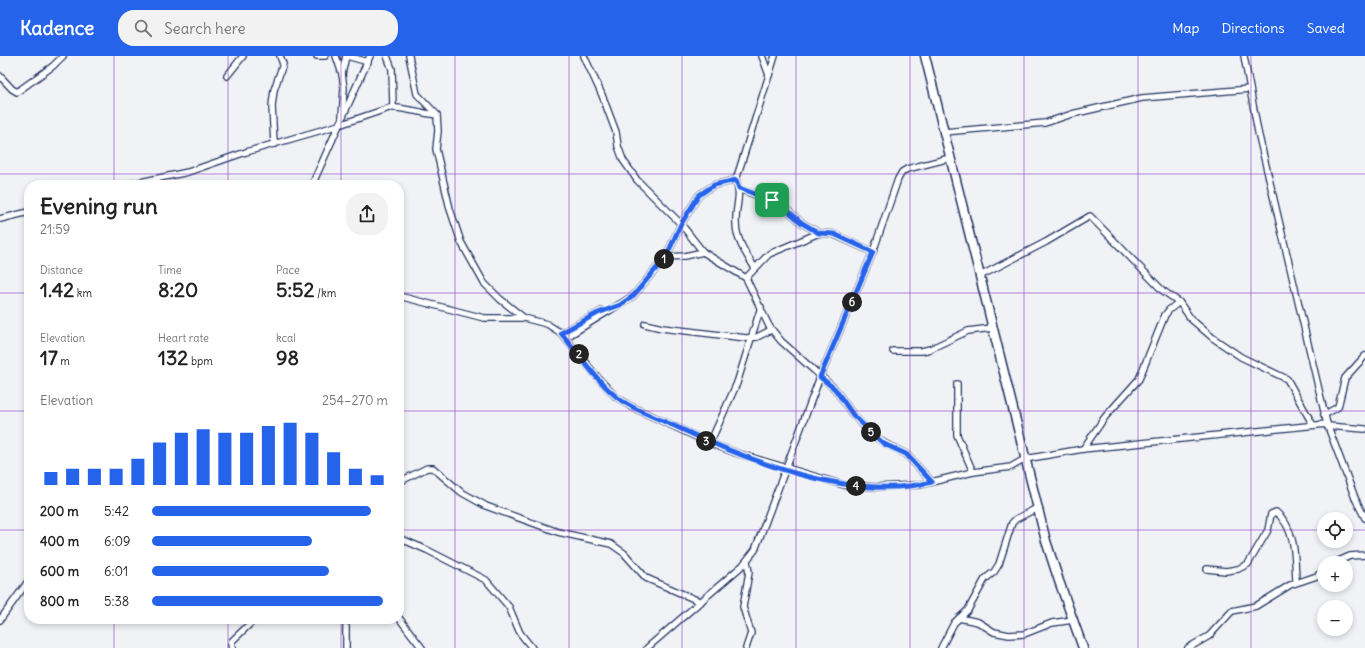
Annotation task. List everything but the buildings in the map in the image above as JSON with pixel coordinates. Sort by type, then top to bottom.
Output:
[{"type":"highway","points":[[925,56],[1024,459],[1059,581],[1083,648]]},
{"type":"street","points":[[0,76],[12,89],[17,92],[53,66],[63,56]]},
{"type":"street","points":[[227,76],[243,56]]},
{"type":"street","points":[[274,144],[272,106],[274,90],[283,64],[280,56]]},
{"type":"street","points":[[317,56],[325,56]]},
{"type":"street","points":[[336,56],[342,74],[344,88],[342,118]]},
{"type":"street","points":[[314,180],[369,59],[347,56],[342,74]]},
{"type":"street","points":[[387,56],[391,61],[392,69],[393,107]]},
{"type":"street","points":[[409,56],[417,94],[437,115],[438,131],[436,149],[450,209],[461,242],[488,287],[524,318]]},
{"type":"street","points":[[584,56],[602,95],[616,132],[618,146],[629,170],[649,193],[681,224],[703,252],[746,278],[771,330],[781,342],[835,389],[853,415],[873,434],[884,444],[906,454],[932,482]]},
{"type":"street","points":[[762,56],[769,75]]},
{"type":"street","points":[[755,268],[742,249],[737,233],[736,223],[739,188],[736,180],[775,56]]},
{"type":"street","points":[[1244,56],[1258,132],[1324,415],[1355,498],[1365,518]]},
{"type":"street","points":[[944,132],[1045,123],[1072,114],[1142,98],[1250,90]]},
{"type":"street","points":[[150,180],[188,172],[393,107],[437,115]]},
{"type":"street","points":[[647,648],[747,560],[759,541],[784,469],[820,377],[873,252],[902,172],[911,167],[950,158]]},
{"type":"street","points":[[561,333],[598,313],[620,305],[633,296],[666,257],[681,224],[699,195],[714,185],[736,180]]},
{"type":"street","points":[[739,188],[779,203],[802,223],[819,233]]},
{"type":"street","points":[[0,219],[24,213]]},
{"type":"street","points":[[980,276],[1046,242],[1090,216],[1162,290],[1179,302],[1191,319],[1213,338],[1241,357],[1288,379],[1313,425]]},
{"type":"street","points":[[746,278],[769,254],[819,233],[834,234],[873,252]]},
{"type":"street","points":[[666,257],[685,256],[703,252]]},
{"type":"street","points":[[404,297],[484,318],[524,318],[546,324],[561,333],[566,338],[599,379],[621,400],[710,443],[784,469],[829,481],[858,486],[896,487],[919,485],[973,472],[1011,467],[1024,459],[1083,449],[1313,425],[1357,427],[1365,429]]},
{"type":"street","points":[[1083,449],[1105,417],[1139,379],[1165,315],[1179,302]]},
{"type":"street","points":[[710,443],[734,392],[753,338],[761,307]]},
{"type":"street","points":[[566,338],[610,309]]},
{"type":"street","points":[[646,324],[662,328],[753,338],[771,330]]},
{"type":"street","points":[[893,351],[922,351],[930,349],[968,331],[992,328]]},
{"type":"street","points":[[1324,415],[1338,407],[1345,378],[1365,356]]},
{"type":"street","points":[[956,384],[957,435],[973,472]]},
{"type":"street","points":[[1357,427],[1365,425]]},
{"type":"street","points":[[404,480],[427,468],[433,468],[461,492],[486,506],[558,532],[611,544],[624,553],[646,578],[701,602]]},
{"type":"street","points":[[941,648],[954,623],[968,610],[985,579],[994,572],[999,564],[1012,523],[1016,519],[1038,508]]},
{"type":"street","points":[[1207,569],[1226,571],[1238,569],[1248,564],[1268,530],[1271,514],[1276,512],[1289,532],[1293,544],[1296,582]]},
{"type":"street","points":[[404,540],[486,580],[509,607],[520,633],[532,648]]},
{"type":"street","points":[[1350,556],[1365,555]]},
{"type":"street","points":[[746,648],[751,633],[744,607],[749,572],[747,560]]},
{"type":"street","points":[[1188,648],[1209,636],[1232,611],[1256,606],[1296,582],[1317,576]]},
{"type":"street","points":[[0,620],[24,587]]},
{"type":"street","points":[[959,618],[978,622],[994,632],[1009,636],[1024,634],[1052,623],[1072,620]]},
{"type":"street","points":[[233,648],[231,645],[232,641],[250,624]]},
{"type":"street","points":[[404,624],[422,648]]},
{"type":"street","points":[[346,627],[346,648]]},
{"type":"route","points":[[736,180],[739,188],[772,200],[779,203],[810,229],[819,233],[826,232],[845,238],[873,252],[820,377],[835,389],[853,415],[879,440],[884,444],[906,454],[932,482],[896,487],[844,485],[784,469],[710,443],[638,410],[615,396],[561,333],[598,313],[620,305],[633,296],[666,257],[681,224],[699,195],[714,185],[736,180]]}]
